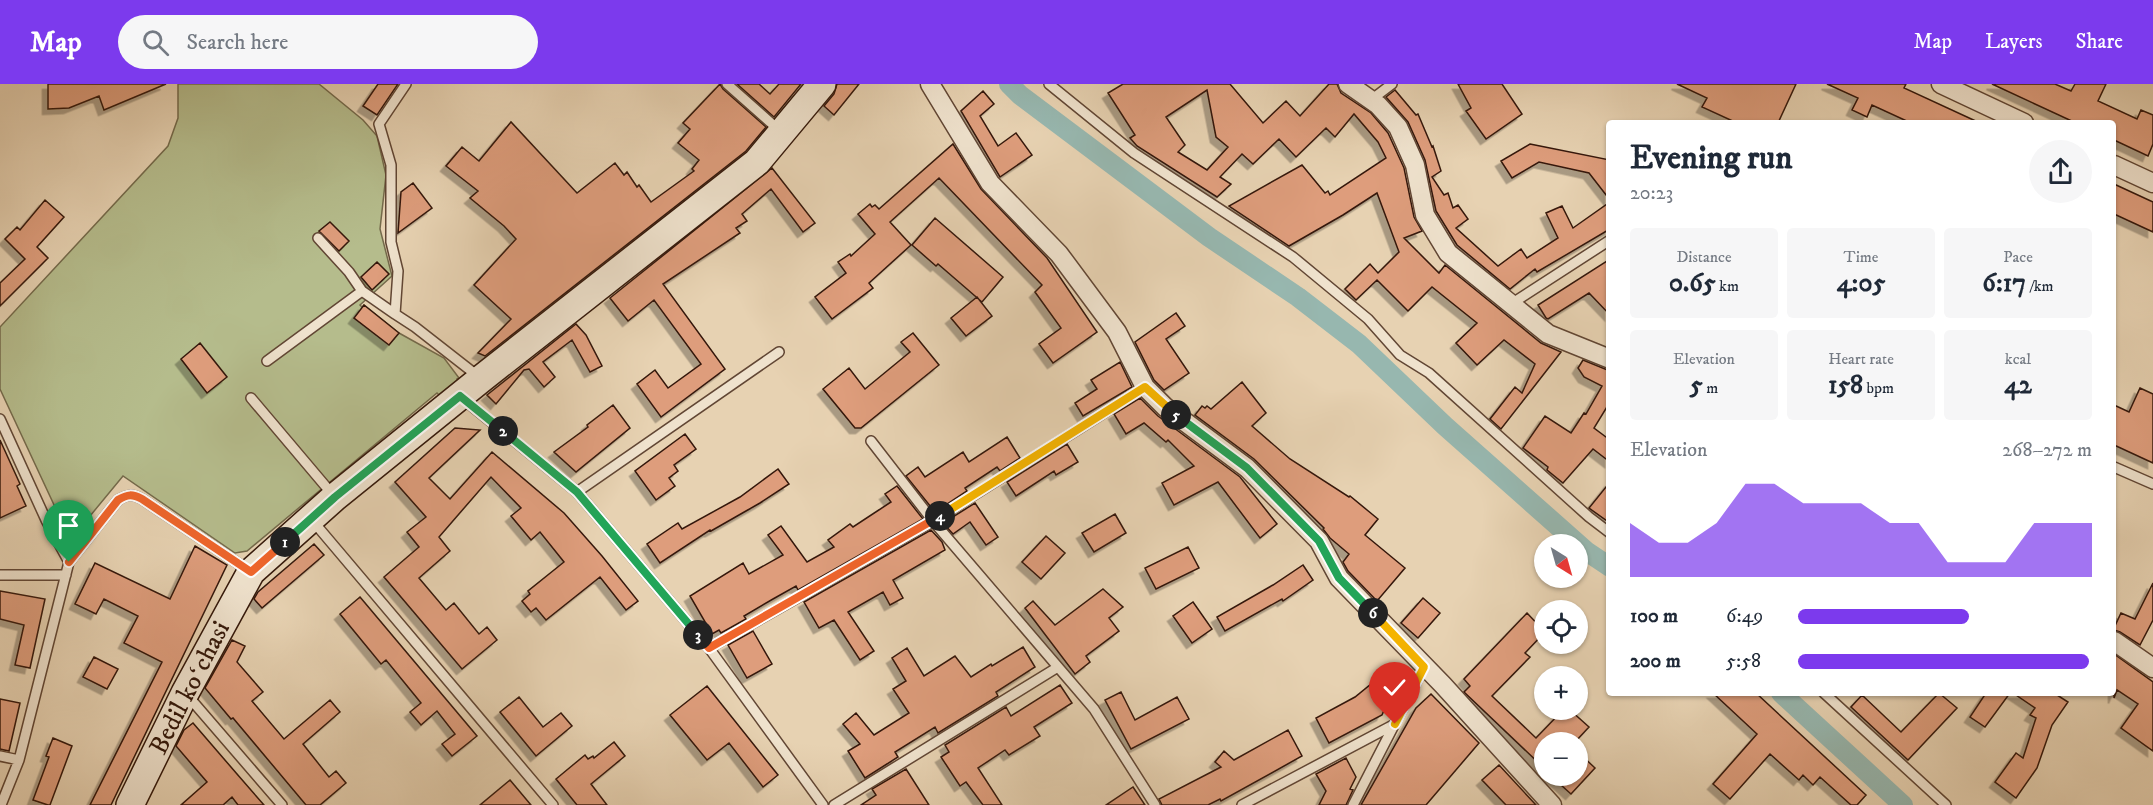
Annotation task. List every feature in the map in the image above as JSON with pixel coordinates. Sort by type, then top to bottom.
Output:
[{"type":"street","name":"Bedil koʻchasi","points":[[130,805],[185,693],[251,572],[335,497],[481,379],[758,162],[822,84]]},
{"type":"street","points":[[930,84],[990,183],[1059,254],[1117,332],[1145,387],[1165,407],[1247,468],[1319,541],[1339,578],[1552,805]]},
{"type":"street","points":[[1348,84],[1378,105],[1398,127],[1414,165],[1425,215],[1448,253],[1548,334],[1606,357]]},
{"type":"street","points":[[1941,84],[2019,120]]},
{"type":"street","points":[[2116,166],[2153,183]]},
{"type":"street","points":[[2116,642],[2153,668]]},
{"type":"lane","points":[[395,314],[398,271],[391,242],[391,165],[379,124],[406,84]]},
{"type":"lane","points":[[727,84],[782,133]]},
{"type":"lane","points":[[1049,84],[1134,153],[1293,257],[1368,320],[1400,355],[1429,374],[1589,517],[1606,529]]},
{"type":"lane","points":[[1371,100],[1392,84]]},
{"type":"lane","points":[[318,238],[349,272],[362,291],[415,327],[481,379]]},
{"type":"lane","points":[[1510,304],[1606,243]]},
{"type":"lane","points":[[267,361],[362,291]]},
{"type":"lane","points":[[577,492],[779,352]]},
{"type":"lane","points":[[709,648],[933,520],[1145,387]]},
{"type":"lane","points":[[460,396],[577,492],[709,648],[823,805]]},
{"type":"lane","points":[[251,398],[335,497]]},
{"type":"lane","points":[[0,419],[46,520],[69,562]]},
{"type":"lane","points":[[871,441],[933,520],[1094,709],[1155,805]]},
{"type":"lane","points":[[2116,468],[2153,484]]},
{"type":"lane","points":[[1,805],[19,760],[69,562],[118,500],[127,494],[134,495],[251,572]]},
{"type":"lane","points":[[311,519],[553,805]]},
{"type":"lane","points":[[0,574],[66,575]]},
{"type":"lane","points":[[1353,805],[1424,667]]},
{"type":"lane","points":[[834,805],[1058,668]]},
{"type":"lane","points":[[185,693],[282,805]]},
{"type":"lane","points":[[1827,696],[1946,805]]},
{"type":"lane","points":[[1242,805],[1395,724]]},
{"type":"lane","points":[[0,756],[19,760]]},
{"type":"green space","points":[[178,84],[319,84],[363,120],[377,136],[386,175],[380,229],[392,276],[360,305],[362,307],[364,305],[399,333],[444,358],[459,378],[458,382],[440,396],[437,393],[247,551],[235,553],[123,476],[76,533],[62,522],[0,389],[0,327],[168,146],[178,118]]},
{"type":"building","points":[[48,84],[166,84],[104,110],[99,96],[69,108],[48,109]]},
{"type":"building","points":[[378,84],[398,84],[377,115],[363,106]]},
{"type":"building","points":[[720,84],[766,127],[746,151],[485,356],[478,353],[511,319],[474,285],[516,239],[470,198],[478,191],[446,166],[462,147],[479,161],[511,122],[577,193],[615,163],[624,175],[627,172],[637,187],[639,185],[651,202],[694,171],[692,169],[699,160],[678,143],[690,129],[683,123]]},
{"type":"building","points":[[737,84],[759,84],[770,94],[779,84],[801,84],[774,117]]},
{"type":"building","points":[[837,84],[859,84],[834,115],[824,106],[834,94]]},
{"type":"building","points":[[1123,84],[1230,84],[1263,123],[1286,101],[1300,116],[1329,84],[1337,84],[1341,93],[1371,113],[1388,133],[1404,168],[1414,217],[1422,231],[1404,238],[1439,273],[1445,265],[1541,343],[1561,352],[1501,429],[1490,419],[1515,387],[1522,393],[1535,364],[1504,340],[1477,365],[1456,343],[1477,323],[1432,287],[1408,311],[1377,280],[1356,300],[1345,289],[1370,264],[1378,273],[1399,252],[1377,193],[1289,246],[1229,206],[1302,165],[1325,193],[1328,191],[1330,195],[1386,158],[1378,142],[1354,114],[1335,137],[1326,128],[1296,157],[1279,139],[1253,164],[1242,154],[1220,177],[1231,184],[1217,197],[1137,146],[1130,138],[1135,135],[1108,93]],"holes":[[[1207,90],[1216,137],[1228,147],[1207,170],[1178,152],[1185,145],[1166,117]]]},
{"type":"building","points":[[1458,84],[1502,84],[1522,114],[1486,139],[1466,111],[1471,108]]},
{"type":"building","points":[[1677,84],[1796,84],[1779,120],[1730,120],[1702,107],[1707,98]]},
{"type":"building","points":[[1827,84],[1906,84],[1904,88],[1973,120],[1904,120],[1872,105],[1867,117],[1852,110],[1858,98]]},
{"type":"building","points":[[1992,84],[2055,84],[2071,91],[2075,84],[2106,84],[2098,101],[2137,119],[2141,110],[2153,115],[2153,144],[2148,156],[2116,141],[2116,120],[2070,120]]},
{"type":"building","points":[[1395,90],[1416,115],[1418,114],[1433,146],[1441,171],[1432,177],[1444,195],[1448,193],[1453,208],[1458,205],[1468,219],[1456,228],[1498,266],[1521,249],[1527,258],[1558,238],[1546,213],[1562,206],[1573,228],[1606,205],[1606,231],[1537,272],[1535,269],[1510,289],[1457,245],[1436,211],[1425,160],[1408,122],[1386,97]]},
{"type":"building","points":[[983,91],[994,104],[980,116],[998,146],[1016,133],[1032,155],[1000,177],[961,111]]},
{"type":"building","points":[[953,144],[981,189],[1047,258],[1097,332],[1053,363],[1039,344],[1061,328],[1035,292],[1042,285],[939,178],[890,222],[911,245],[869,283],[873,288],[832,319],[815,297],[846,273],[838,262],[850,254],[851,256],[875,234],[858,214],[870,204],[879,209]]},
{"type":"building","points":[[1530,144],[1606,159],[1606,195],[1589,173],[1539,162],[1512,178],[1501,161]]},
{"type":"building","points":[[772,168],[815,223],[803,232],[771,189],[742,214],[747,221],[736,228],[740,233],[663,284],[725,369],[661,417],[637,384],[655,370],[668,388],[701,364],[654,300],[628,321],[610,298]]},
{"type":"building","points":[[413,183],[432,208],[398,233],[401,192]]},
{"type":"building","points":[[2116,185],[2153,202],[2153,232],[2116,215]]},
{"type":"building","points":[[45,200],[64,217],[37,247],[48,258],[0,306],[0,283],[25,259],[5,239],[17,227],[20,230]]},
{"type":"building","points":[[935,218],[1003,277],[982,302],[912,245]]},
{"type":"building","points":[[330,222],[349,241],[339,251],[319,231]]},
{"type":"building","points":[[377,262],[389,274],[372,290],[361,277]]},
{"type":"building","points":[[1606,262],[1606,311],[1589,293],[1548,319],[1538,305]]},
{"type":"building","points":[[977,297],[992,316],[966,336],[951,318]]},
{"type":"building","points":[[364,305],[399,333],[389,345],[354,318]]},
{"type":"building","points":[[1176,313],[1185,326],[1166,339],[1189,373],[1164,390],[1154,380],[1135,342]]},
{"type":"building","points":[[576,324],[586,335],[602,366],[590,372],[572,340],[543,362],[555,377],[544,387],[529,369],[524,370],[496,404],[487,395]]},
{"type":"building","points":[[913,333],[939,365],[861,428],[855,428],[823,389],[849,368],[865,389],[910,352],[901,342]]},
{"type":"building","points":[[200,343],[227,377],[207,393],[181,359]]},
{"type":"building","points":[[1583,360],[1606,369],[1606,408],[1594,428],[1606,437],[1606,459],[1593,449],[1563,483],[1547,470],[1548,467],[1523,448],[1545,416],[1571,433],[1584,413],[1586,414],[1602,386],[1584,377],[1578,368]]},
{"type":"building","points":[[1120,362],[1132,387],[1083,416],[1075,403],[1097,389],[1091,380]]},
{"type":"building","points":[[1242,382],[1266,413],[1252,426],[1290,459],[1350,496],[1378,519],[1365,535],[1405,568],[1377,601],[1348,571],[1343,562],[1349,554],[1330,538],[1324,528],[1254,459],[1195,415],[1202,406],[1211,409]]},
{"type":"building","points":[[2140,388],[2153,394],[2153,463],[2116,446],[2116,406],[2129,412]]},
{"type":"building","points":[[1140,398],[1158,416],[1240,477],[1277,524],[1260,538],[1218,482],[1174,505],[1162,483],[1194,466],[1168,440],[1166,442],[1144,423],[1126,434],[1114,414]]},
{"type":"building","points":[[613,405],[630,428],[576,472],[554,452]]},
{"type":"building","points":[[455,428],[480,430],[429,478],[450,499],[492,452],[564,513],[638,601],[626,610],[600,577],[546,620],[536,608],[531,612],[522,601],[530,594],[528,591],[564,562],[540,532],[531,540],[511,516],[521,508],[491,477],[439,537],[450,551],[419,578],[446,610],[454,603],[479,634],[487,627],[497,640],[462,669],[384,577],[419,547],[407,532],[426,517],[395,482]]},
{"type":"building","points":[[685,434],[696,449],[674,465],[678,471],[669,478],[675,486],[656,500],[635,471]]},
{"type":"building","points":[[1007,437],[1020,458],[1000,471],[997,467],[965,488],[967,491],[935,512],[906,476],[918,467],[925,477],[963,452],[969,462]]},
{"type":"building","points":[[0,440],[20,484],[17,486],[26,506],[0,518]]},
{"type":"building","points":[[1067,444],[1078,462],[1056,475],[1054,471],[1016,496],[1007,482]]},
{"type":"building","points":[[778,469],[789,484],[760,503],[710,530],[660,563],[647,544],[678,523],[682,529],[740,497]]},
{"type":"building","points":[[897,486],[923,519],[798,590],[796,586],[744,616],[746,619],[721,633],[719,630],[712,634],[690,596],[743,563],[749,574],[783,555],[768,535],[781,526],[807,562],[834,547],[828,540],[850,524],[853,527],[891,502],[885,494]]},
{"type":"building","points":[[1606,487],[1606,520],[1589,508]]},
{"type":"building","points":[[975,503],[998,537],[986,545],[970,522],[953,534],[943,523]]},
{"type":"building","points":[[1115,514],[1126,533],[1094,552],[1082,533]]},
{"type":"building","points":[[931,530],[942,542],[945,550],[893,580],[903,598],[890,605],[883,592],[848,612],[874,651],[860,660],[834,620],[819,628],[804,602]]},
{"type":"building","points":[[1046,536],[1065,553],[1041,579],[1022,562]]},
{"type":"building","points":[[314,544],[324,555],[262,608],[254,599],[258,592]]},
{"type":"building","points":[[195,546],[227,565],[111,805],[90,805],[162,662],[124,643],[138,616],[104,599],[96,614],[75,604],[95,563],[170,599]]},
{"type":"building","points":[[1188,547],[1199,568],[1156,589],[1145,568]]},
{"type":"building","points":[[1303,565],[1313,580],[1283,601],[1282,599],[1225,631],[1217,617]]},
{"type":"building","points":[[2153,583],[2153,620],[2140,645],[2116,631],[2116,624],[2121,613],[2135,619]]},
{"type":"building","points":[[1103,589],[1123,607],[1109,618],[1119,631],[1086,656],[1090,662],[1075,674],[1025,608],[1033,601],[1055,625]]},
{"type":"building","points":[[0,591],[45,599],[30,668],[15,665],[24,625],[0,619]]},
{"type":"building","points":[[360,597],[477,736],[452,756],[442,744],[455,734],[437,711],[421,725],[410,712],[421,703],[386,660],[381,664],[340,614]]},
{"type":"building","points":[[1423,598],[1440,613],[1418,638],[1401,623]]},
{"type":"building","points":[[1193,602],[1212,629],[1192,643],[1173,616]]},
{"type":"building","points":[[1527,613],[1534,620],[1534,644],[1525,653],[1530,657],[1492,696],[1534,736],[1534,759],[1464,692],[1470,686],[1464,679]]},
{"type":"building","points":[[753,631],[772,664],[747,678],[728,645]]},
{"type":"building","points":[[232,640],[245,646],[237,662],[263,692],[252,701],[284,739],[330,700],[340,712],[303,744],[329,777],[336,771],[346,783],[320,805],[306,805],[205,688]]},
{"type":"building","points":[[1023,647],[1035,667],[996,692],[998,696],[938,733],[935,727],[895,752],[898,757],[865,778],[848,751],[860,744],[843,724],[856,713],[874,735],[909,713],[893,689],[906,681],[892,658],[907,648],[924,676],[955,656],[971,677]]},
{"type":"building","points":[[2116,655],[2153,682],[2153,751],[2121,728],[2138,704],[2117,690],[2116,693]]},
{"type":"building","points":[[94,657],[118,669],[107,689],[83,677]]},
{"type":"building","points":[[1382,675],[1393,689],[1382,715],[1329,743],[1316,718],[1355,697]]},
{"type":"building","points":[[1060,685],[1072,703],[1034,727],[1040,736],[1009,755],[1005,750],[978,768],[1002,805],[983,805],[966,782],[960,786],[941,757],[949,752],[945,745],[1006,707],[1011,716]]},
{"type":"building","points":[[707,686],[778,775],[763,787],[729,743],[707,760],[670,715]]},
{"type":"building","points":[[1121,692],[1135,720],[1177,697],[1189,719],[1131,749],[1105,700]]},
{"type":"building","points":[[1431,694],[1479,743],[1426,805],[1361,805],[1416,708]]},
{"type":"building","points":[[1716,696],[1759,696],[1866,795],[1857,805],[1851,805],[1820,777],[1813,785],[1803,775],[1799,780],[1770,754],[1730,799],[1713,784],[1757,734]]},
{"type":"building","points":[[1863,696],[1901,732],[1936,696],[1943,696],[1957,708],[1908,760],[1851,707]]},
{"type":"building","points":[[1984,696],[2008,696],[1985,727],[1970,717]]},
{"type":"building","points":[[2017,696],[2059,696],[2068,702],[2052,725],[2037,768],[2016,798],[1995,782],[2016,753],[2023,758],[2036,718],[2030,715],[2035,708]]},
{"type":"building","points":[[519,697],[543,727],[561,713],[572,726],[536,756],[500,712]]},
{"type":"building","points":[[0,699],[20,703],[9,751],[0,749]]},
{"type":"building","points":[[1553,720],[1581,720],[1589,727],[1584,732],[1542,732]]},
{"type":"building","points":[[193,723],[264,805],[238,805],[232,797],[223,805],[181,805],[207,782],[176,746],[184,730]]},
{"type":"building","points":[[1288,730],[1302,756],[1221,801],[1220,799],[1208,805],[1162,805],[1159,799],[1221,767],[1215,762],[1224,751],[1234,760]]},
{"type":"building","points":[[53,738],[72,746],[50,805],[48,805],[33,800],[49,757],[46,756]]},
{"type":"building","points":[[614,742],[625,756],[591,784],[607,805],[577,805],[556,779],[585,755],[588,759],[593,756],[594,758]]},
{"type":"building","points":[[1346,758],[1356,777],[1346,805],[1319,805],[1326,791],[1316,774]]},
{"type":"building","points":[[1588,761],[1595,768],[1588,776]]},
{"type":"building","points":[[1499,765],[1536,805],[1506,805],[1482,780]]},
{"type":"building","points":[[906,769],[929,805],[861,805],[876,795],[872,789]]},
{"type":"building","points":[[510,780],[531,805],[480,805]]},
{"type":"building","points":[[1562,786],[1578,786],[1571,794]]},
{"type":"building","points":[[1133,787],[1145,805],[1106,805]]},
{"type":"waterway","points":[[1009,84],[1020,95],[1209,237],[1298,297],[1359,344],[1445,426],[1586,551],[1606,564]]},
{"type":"waterway","points":[[1784,696],[1903,805]]},
{"type":"route","points":[[69,562],[118,500],[127,494],[142,499],[251,572],[335,497],[460,396],[577,492],[709,648],[933,520],[1145,387],[1165,407],[1247,468],[1319,541],[1339,578],[1424,667],[1395,724]]}]
